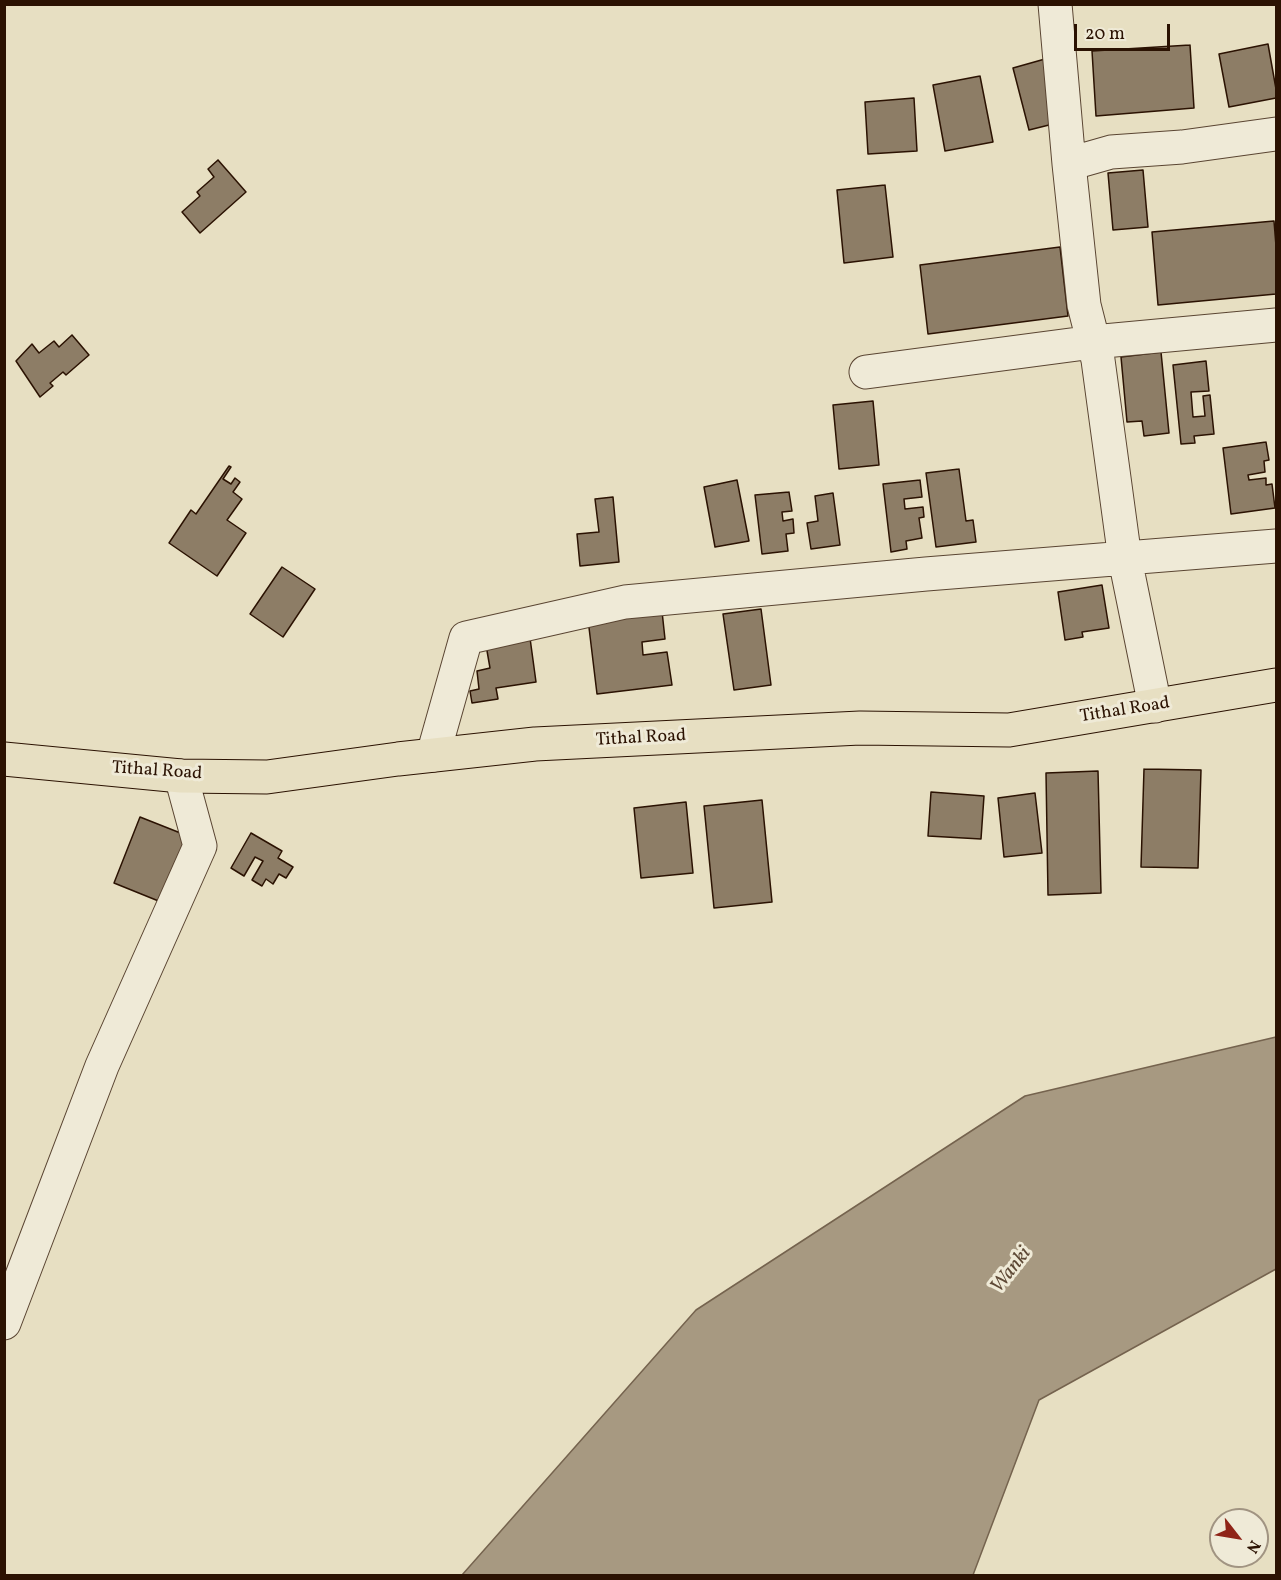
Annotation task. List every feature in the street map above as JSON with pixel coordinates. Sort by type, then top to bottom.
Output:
[{"type":"main road","name":"Tithal Road","points":[[4,759],[181,776],[267,777],[535,744],[860,728],[1009,730],[1276,686]]},
{"type":"street","points":[[1055,4],[1084,305],[1098,360],[1125,559],[1155,706]]},
{"type":"street","points":[[1069,164],[1111,152],[1182,147],[1276,134]]},
{"type":"street","points":[[866,372],[1094,342],[1276,325]]},
{"type":"street","points":[[433,755],[466,638],[625,602],[926,574],[1276,546]]},
{"type":"street","points":[[4,1323],[102,1066],[200,846],[181,776]]},
{"type":"water","name":"Wanki","points":[[1276,1037],[1276,1269],[1039,1400],[973,1575],[462,1575],[696,1310],[1025,1096]]},
{"type":"building","points":[[1268,44],[1276,98],[1229,107],[1219,54]]},
{"type":"building","points":[[1190,45],[1194,108],[1096,116],[1092,51]]},
{"type":"building","points":[[1052,57],[1069,120],[1029,130],[1013,68]]},
{"type":"building","points":[[980,76],[993,142],[945,151],[933,85]]},
{"type":"building","points":[[914,98],[917,151],[868,154],[865,102]]},
{"type":"building","points":[[218,160],[246,192],[200,233],[182,212],[200,196],[197,192],[214,177],[208,169]]},
{"type":"building","points":[[1143,170],[1148,227],[1113,230],[1108,173]]},
{"type":"building","points":[[885,185],[893,257],[844,263],[837,190]]},
{"type":"building","points":[[1274,221],[1276,294],[1158,305],[1152,232]]},
{"type":"building","points":[[1060,247],[1068,316],[928,334],[920,265]]},
{"type":"building","points":[[72,335],[89,355],[66,375],[63,372],[50,383],[53,386],[40,397],[16,361],[32,344],[39,353],[54,341],[59,347]]},
{"type":"building","points":[[1161,352],[1169,433],[1144,436],[1142,421],[1127,422],[1121,357]]},
{"type":"building","points":[[1206,361],[1209,391],[1191,392],[1193,417],[1205,416],[1203,396],[1210,395],[1214,434],[1194,436],[1195,443],[1181,444],[1173,365]]},
{"type":"building","points":[[873,401],[879,465],[839,469],[833,405]]},
{"type":"building","points":[[1266,442],[1269,460],[1264,461],[1265,472],[1248,475],[1249,480],[1266,478],[1266,485],[1272,484],[1275,508],[1231,514],[1223,448]]},
{"type":"building","points":[[229,466],[231,467],[223,479],[231,484],[235,478],[240,482],[233,492],[242,499],[227,520],[246,533],[217,576],[169,543],[191,510],[196,514]]},
{"type":"building","points":[[959,469],[966,521],[973,520],[976,542],[936,547],[926,473]]},
{"type":"building","points":[[737,480],[749,541],[715,547],[704,487]]},
{"type":"building","points":[[920,480],[922,497],[904,499],[905,509],[923,507],[924,517],[919,518],[922,538],[906,541],[907,549],[891,552],[883,484]]},
{"type":"building","points":[[789,492],[792,511],[782,512],[783,521],[793,519],[794,533],[786,534],[788,551],[762,554],[755,495]]},
{"type":"building","points":[[833,493],[840,545],[811,549],[807,523],[818,521],[815,496]]},
{"type":"building","points":[[613,497],[619,562],[580,566],[577,534],[599,532],[595,499]]},
{"type":"building","points":[[282,567],[315,589],[283,637],[250,614]]},
{"type":"building","points":[[1102,585],[1109,628],[1082,632],[1083,637],[1065,640],[1058,592]]},
{"type":"building","points":[[661,602],[665,639],[642,642],[643,655],[667,652],[672,685],[597,694],[587,611]]},
{"type":"building","points":[[761,609],[771,685],[734,690],[723,614]]},
{"type":"building","points":[[530,638],[536,682],[496,688],[498,699],[472,703],[470,691],[479,689],[477,671],[490,668],[486,645]]},
{"type":"building","points":[[1144,769],[1201,770],[1198,868],[1141,867]]},
{"type":"building","points":[[1098,771],[1101,893],[1048,895],[1046,773]]},
{"type":"building","points":[[931,792],[984,796],[981,839],[928,836]]},
{"type":"building","points":[[1035,793],[1042,853],[1004,857],[998,798]]},
{"type":"building","points":[[762,800],[772,902],[714,908],[704,806]]},
{"type":"building","points":[[686,802],[693,873],[641,878],[634,808]]},
{"type":"building","points":[[140,817],[188,836],[161,902],[114,883]]},
{"type":"building","points":[[251,833],[282,851],[278,858],[293,867],[286,878],[279,874],[273,884],[266,879],[262,886],[252,880],[263,861],[255,857],[244,876],[231,868]]}]
